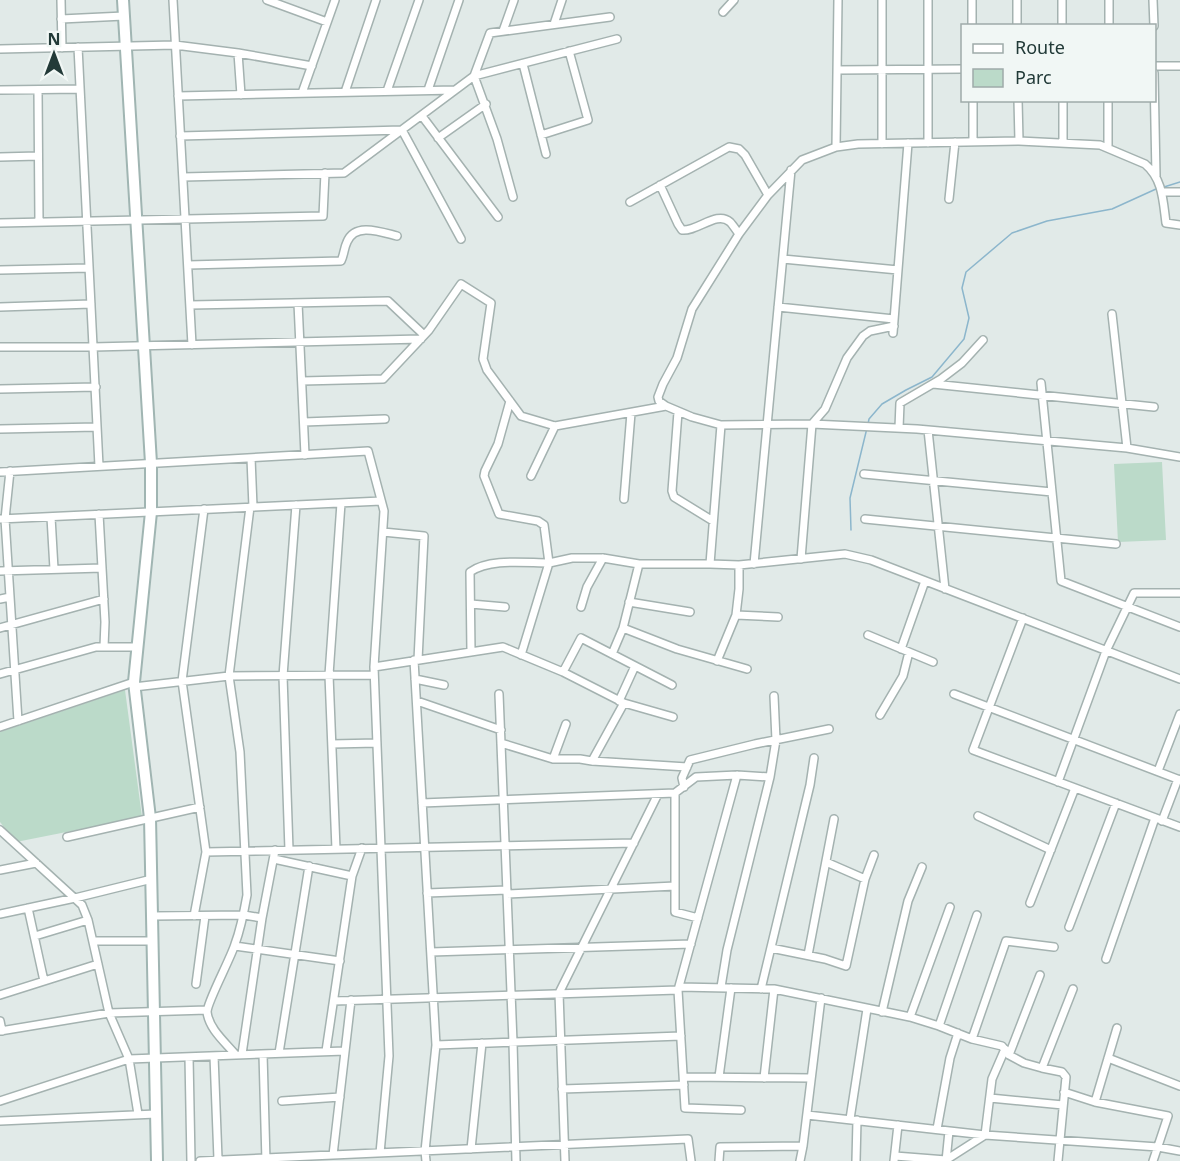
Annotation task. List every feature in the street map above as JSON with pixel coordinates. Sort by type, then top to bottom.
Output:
[{"type":"street","points":[[61,0],[62,48]]},
{"type":"street","points":[[123,0],[151,463],[151,512],[134,684],[150,818],[157,1161]]},
{"type":"street","points":[[173,0],[192,345]]},
{"type":"street","points":[[267,0],[327,22]]},
{"type":"street","points":[[302,93],[335,0]]},
{"type":"street","points":[[345,93],[376,0]]},
{"type":"street","points":[[387,91],[419,0]]},
{"type":"street","points":[[428,90],[459,0]]},
{"type":"street","points":[[503,31],[514,0]]},
{"type":"street","points":[[554,24],[562,0]]},
{"type":"street","points":[[723,12],[734,0]]},
{"type":"street","points":[[836,147],[837,0]]},
{"type":"street","points":[[882,0],[882,144]]},
{"type":"street","points":[[928,0],[928,143]]},
{"type":"street","points":[[972,0],[972,24]]},
{"type":"street","points":[[1017,0],[1017,24]]},
{"type":"street","points":[[1062,0],[1062,24]]},
{"type":"street","points":[[1109,0],[1109,24]]},
{"type":"street","points":[[1153,0],[1154,24]]},
{"type":"street","points":[[61,19],[124,16]]},
{"type":"street","points":[[513,197],[486,104],[474,76],[490,33],[610,16]]},
{"type":"street","points":[[183,177],[344,173],[474,76],[617,39]]},
{"type":"street","points":[[0,49],[176,45],[312,66]]},
{"type":"street","points":[[78,48],[99,466]]},
{"type":"street","points":[[541,135],[588,120],[569,51]]},
{"type":"street","points":[[238,53],[241,95]]},
{"type":"street","points":[[523,63],[546,154]]},
{"type":"street","points":[[1156,66],[1180,66]]},
{"type":"street","points":[[837,70],[961,69]]},
{"type":"street","points":[[0,90],[80,89]]},
{"type":"street","points":[[38,90],[39,222]]},
{"type":"street","points":[[178,96],[456,90]]},
{"type":"street","points":[[973,102],[973,142]]},
{"type":"street","points":[[1018,102],[1019,141]]},
{"type":"street","points":[[1063,102],[1063,143]]},
{"type":"street","points":[[1108,102],[1108,148]]},
{"type":"street","points":[[1155,102],[1156,176]]},
{"type":"street","points":[[438,138],[486,104]]},
{"type":"street","points":[[422,116],[498,217]]},
{"type":"street","points":[[180,136],[402,130]]},
{"type":"street","points":[[402,130],[461,239]]},
{"type":"street","points":[[1180,225],[1167,223],[1162,192],[1151,169],[1145,164],[1100,145],[1019,141],[858,144],[836,147],[802,160],[768,195],[739,234],[692,309],[677,358],[658,397],[659,401],[678,412],[722,425],[813,424],[928,430],[1127,448],[1180,458]]},
{"type":"street","points":[[949,199],[955,142]]},
{"type":"street","points":[[894,326],[908,143]]},
{"type":"street","points":[[630,202],[729,147],[739,148],[745,155],[768,195]]},
{"type":"street","points":[[0,157],[38,156]]},
{"type":"street","points":[[754,564],[791,170]]},
{"type":"street","points":[[0,223],[323,216],[325,173]]},
{"type":"street","points":[[660,184],[682,230],[688,231],[716,219],[725,219],[739,234]]},
{"type":"street","points":[[1162,192],[1180,192]]},
{"type":"street","points":[[188,265],[341,261],[347,241],[357,232],[371,230],[397,236]]},
{"type":"street","points":[[783,260],[898,270]]},
{"type":"street","points":[[0,270],[89,268]]},
{"type":"street","points":[[302,381],[383,379],[422,337],[461,284],[491,303],[483,359],[487,370],[521,416],[555,426],[666,406]]},
{"type":"street","points":[[190,305],[388,301],[422,337]]},
{"type":"street","points":[[298,303],[305,455]]},
{"type":"street","points":[[0,307],[91,304]]},
{"type":"street","points":[[778,307],[894,326]]},
{"type":"street","points":[[1112,314],[1127,448]]},
{"type":"street","points":[[801,559],[813,424],[825,409],[847,358],[863,336],[870,331],[894,326]]},
{"type":"street","points":[[0,347],[93,348],[422,337]]},
{"type":"street","points":[[899,428],[900,403],[933,384],[962,363],[983,340]]},
{"type":"street","points":[[1041,383],[1061,581],[1180,627]]},
{"type":"street","points":[[933,384],[1154,407]]},
{"type":"street","points":[[0,389],[96,387]]},
{"type":"street","points":[[510,401],[498,444],[484,471],[484,476],[499,514],[538,521],[544,525],[549,563],[521,655]]},
{"type":"street","points":[[678,412],[672,491],[674,497],[713,521]]},
{"type":"street","points":[[624,499],[632,413]]},
{"type":"street","points":[[303,422],[385,419]]},
{"type":"street","points":[[710,564],[722,425]]},
{"type":"street","points":[[531,476],[555,426]]},
{"type":"street","points":[[0,429],[98,427]]},
{"type":"street","points":[[928,430],[945,589]]},
{"type":"street","points":[[0,472],[368,451],[384,511],[374,667],[389,1056],[380,1153]]},
{"type":"street","points":[[239,1054],[216,1031],[210,1022],[207,1010],[235,946],[247,895],[240,752],[229,676],[252,507],[251,458]]},
{"type":"street","points":[[10,471],[3,519],[4,571],[10,597],[18,721]]},
{"type":"street","points":[[864,474],[1052,492]]},
{"type":"street","points":[[3,519],[381,501]]},
{"type":"street","points":[[336,849],[329,675],[340,503]]},
{"type":"street","points":[[289,850],[283,676],[296,505]]},
{"type":"street","points":[[194,916],[206,852],[182,681],[204,509]]},
{"type":"street","points":[[99,514],[105,622],[104,647]]},
{"type":"street","points":[[51,517],[54,569]]},
{"type":"street","points":[[865,519],[1116,544]]},
{"type":"street","points":[[383,532],[424,536],[416,679],[436,1045],[425,1151],[426,1161]]},
{"type":"street","points":[[471,652],[471,572],[490,563],[549,563],[572,558],[603,558],[639,564],[739,565],[845,554],[871,560],[1180,679]]},
{"type":"street","points":[[581,607],[587,587],[603,558]]},
{"type":"street","points":[[612,654],[623,628],[639,564]]},
{"type":"street","points":[[717,661],[736,615],[739,565]]},
{"type":"street","points":[[4,571],[102,568]]},
{"type":"street","points":[[901,649],[925,581]]},
{"type":"street","points":[[1058,782],[1106,651],[1134,593],[1180,593]]},
{"type":"street","points":[[0,599],[10,597]]},
{"type":"street","points":[[0,628],[104,599]]},
{"type":"street","points":[[630,602],[690,612]]},
{"type":"street","points":[[471,604],[505,607]]},
{"type":"street","points":[[736,615],[778,617]]},
{"type":"street","points":[[1023,618],[973,750],[1180,827]]},
{"type":"street","points":[[623,628],[677,649],[747,669]]},
{"type":"street","points":[[868,635],[933,662]]},
{"type":"street","points":[[563,672],[581,638],[672,685]]},
{"type":"street","points":[[0,674],[96,647],[137,647]]},
{"type":"street","points":[[374,667],[503,647],[563,672],[622,702],[673,717]]},
{"type":"street","points":[[880,715],[903,676],[909,652]]},
{"type":"street","points":[[592,761],[622,702],[635,666]]},
{"type":"street","points":[[0,727],[134,684],[229,676],[374,675]]},
{"type":"street","points":[[416,679],[444,685]]},
{"type":"street","points":[[499,694],[516,1161]]},
{"type":"street","points":[[954,694],[1179,779],[1159,819],[1106,959]]},
{"type":"street","points":[[721,987],[727,950],[770,777],[776,740],[774,696]]},
{"type":"street","points":[[417,701],[501,730]]},
{"type":"street","points":[[1158,771],[1180,714]]},
{"type":"street","points":[[553,759],[566,724]]},
{"type":"street","points":[[684,787],[682,778],[690,760],[829,729]]},
{"type":"street","points":[[332,744],[377,743]]},
{"type":"street","points":[[501,743],[553,759],[687,767]]},
{"type":"street","points":[[762,989],[810,785],[814,758]]},
{"type":"street","points":[[422,803],[675,794],[696,777],[737,775],[770,777]]},
{"type":"street","points":[[737,775],[679,988],[685,1107],[741,1110]]},
{"type":"street","points":[[1030,903],[1075,788]]},
{"type":"street","points":[[565,1161],[559,993],[658,794]]},
{"type":"street","points":[[675,794],[675,912],[698,918]]},
{"type":"street","points":[[1069,927],[1116,804]]},
{"type":"street","points":[[67,837],[200,807]]},
{"type":"street","points":[[978,816],[1051,850]]},
{"type":"street","points":[[808,956],[834,819]]},
{"type":"street","points":[[0,831],[82,905],[88,920],[108,1013],[129,1059],[138,1114]]},
{"type":"street","points":[[206,852],[634,843]]},
{"type":"street","points":[[326,1051],[352,876],[362,848]]},
{"type":"street","points":[[239,1054],[275,850]]},
{"type":"street","points":[[771,948],[825,959],[846,966],[865,879],[874,855]]},
{"type":"street","points":[[274,859],[352,876]]},
{"type":"street","points":[[826,862],[865,879]]},
{"type":"street","points":[[0,870],[36,863]]},
{"type":"street","points":[[279,1053],[309,866]]},
{"type":"street","points":[[882,1012],[908,900],[922,867]]},
{"type":"street","points":[[0,914],[152,879]]},
{"type":"street","points":[[428,893],[675,886]]},
{"type":"street","points":[[910,1017],[950,907]]},
{"type":"street","points":[[28,908],[44,981]]},
{"type":"street","points":[[153,916],[244,915],[262,918]]},
{"type":"street","points":[[939,1026],[977,915]]},
{"type":"street","points":[[196,984],[205,916]]},
{"type":"street","points":[[35,936],[88,920]]},
{"type":"street","points":[[93,941],[153,941]]},
{"type":"street","points":[[972,1039],[1006,941],[1054,947]]},
{"type":"street","points":[[431,952],[691,944]]},
{"type":"street","points":[[235,946],[340,961]]},
{"type":"street","points":[[0,995],[98,964]]},
{"type":"street","points":[[898,1125],[895,1159],[946,1161],[985,1135],[992,1079],[1007,1052],[1040,975]]},
{"type":"street","points":[[334,1000],[721,987],[774,989],[910,1017],[972,1039],[1002,1046],[1024,1063],[1065,1074],[1058,1161]]},
{"type":"street","points":[[719,1077],[731,988]]},
{"type":"street","points":[[764,1078],[774,989]]},
{"type":"street","points":[[1042,1068],[1073,989]]},
{"type":"street","points":[[800,1161],[821,998]]},
{"type":"street","points":[[333,1155],[351,1000]]},
{"type":"street","points":[[856,1161],[854,1120],[867,1009]]},
{"type":"street","points":[[0,1021],[1,1031],[108,1013],[207,1010]]},
{"type":"street","points":[[1095,1102],[1117,1028]]},
{"type":"street","points":[[937,1129],[950,1058],[958,1033]]},
{"type":"street","points":[[436,1045],[681,1036]]},
{"type":"street","points":[[471,1149],[482,1043]]},
{"type":"street","points":[[0,1101],[129,1059],[345,1051]]},
{"type":"street","points":[[263,1054],[266,1160]]},
{"type":"street","points":[[214,1056],[218,1159]]},
{"type":"street","points":[[189,1057],[191,1161]]},
{"type":"street","points":[[1108,1058],[1180,1086]]},
{"type":"street","points":[[562,1089],[719,1077],[811,1078]]},
{"type":"street","points":[[1064,1092],[1095,1102],[1168,1116],[1153,1161]]},
{"type":"street","points":[[282,1101],[340,1097]]},
{"type":"street","points":[[990,1098],[1063,1105]]},
{"type":"street","points":[[0,1120],[156,1114]]},
{"type":"street","points":[[807,1114],[985,1135],[1158,1147],[1180,1151]]},
{"type":"street","points":[[946,1161],[949,1131]]},
{"type":"street","points":[[200,1161],[266,1160],[688,1139],[691,1161]]},
{"type":"street","points":[[719,1161],[720,1147],[803,1146]]},
{"type":"green space","points":[[1162,462],[1166,540],[1118,542],[1114,464]]},
{"type":"green space","points":[[125,690],[142,817],[16,842],[0,822],[0,732]]},
{"type":"waterway","points":[[1164,187],[1180,182]]},
{"type":"waterway","points":[[868,424],[869,419],[882,404],[932,377],[964,339],[969,318],[962,288],[966,272],[1012,233],[1047,221],[1112,209],[1156,189]]},
{"type":"waterway","points":[[851,530],[850,498],[867,428]]}]
